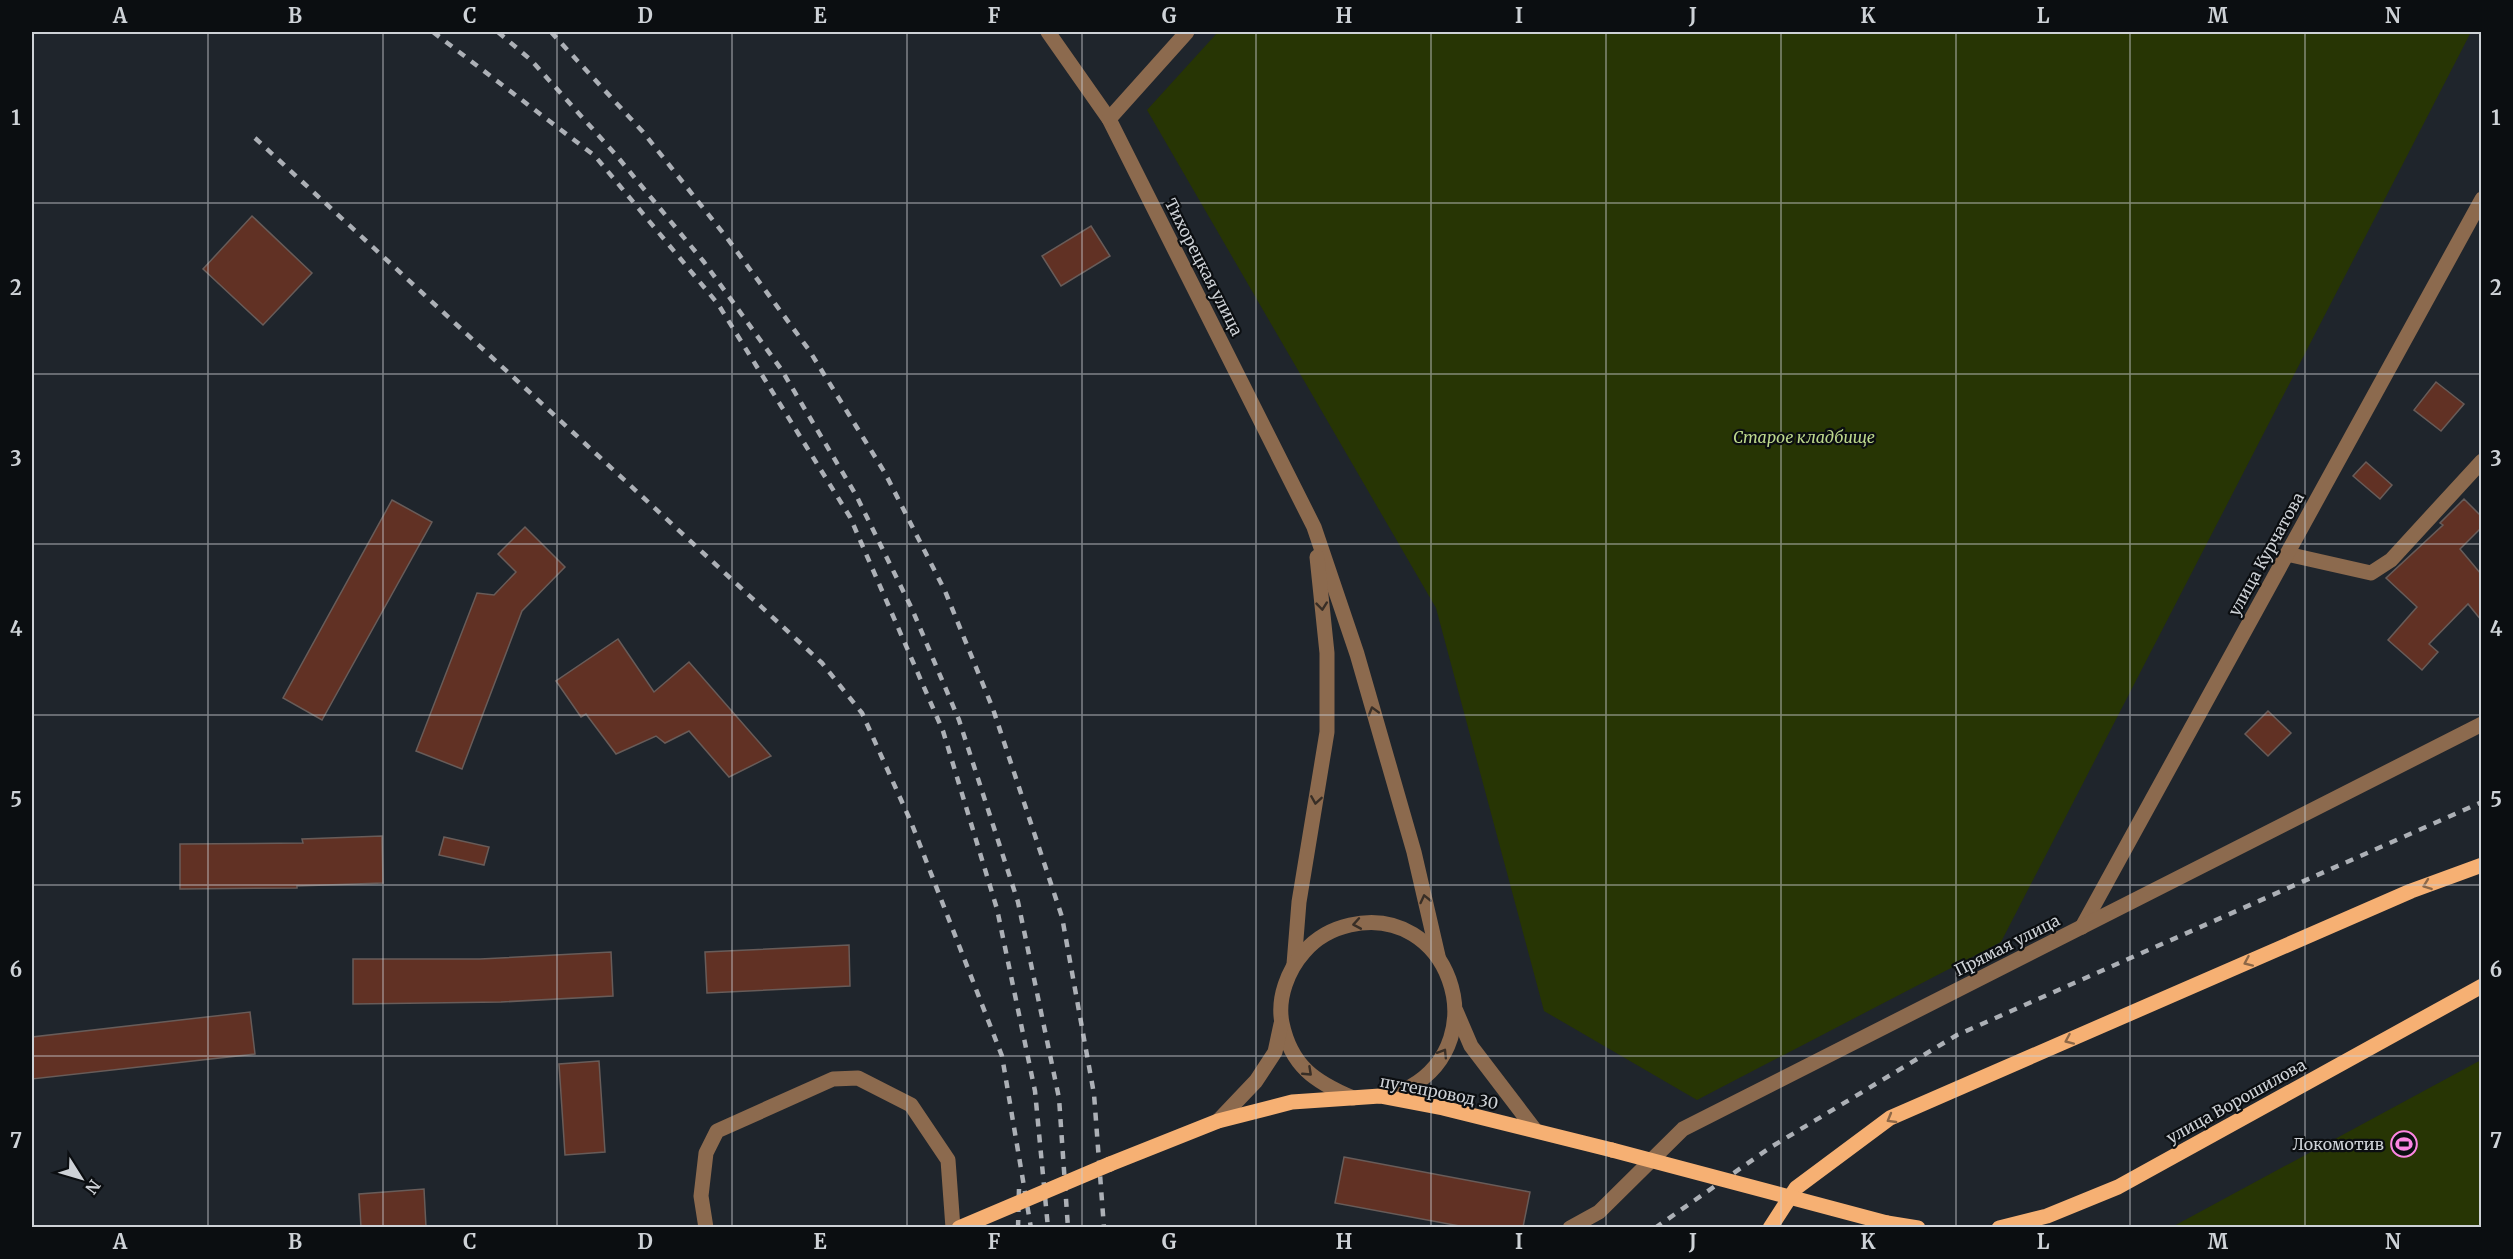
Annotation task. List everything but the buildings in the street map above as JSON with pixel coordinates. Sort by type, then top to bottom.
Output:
[{"type":"main road","points":[[1770,1227],[1796,1188],[1890,1118],[2411,891],[2481,865]]},
{"type":"main road","name":"улица Ворошилова","points":[[1999,1227],[2047,1216],[2118,1187],[2481,986]]},
{"type":"main road","name":"путепровод 30","points":[[959,1227],[1218,1121],[1292,1102],[1380,1096],[1535,1130],[1887,1223],[1918,1227]]},
{"type":"street","name":"Тихорецкая улица","points":[[1048,32],[1109,119],[1314,527]]},
{"type":"street","points":[[1109,119],[1187,32]]},
{"type":"street","name":"улица Курчатова","points":[[2082,927],[2481,199]]},
{"type":"street","points":[[2287,554],[2370,573],[2391,560],[2481,461]]},
{"type":"street","points":[[1314,527],[1357,654],[1414,852],[1438,956],[1452,982],[1456,1011],[1471,1046],[1535,1130]]},
{"type":"street","points":[[1294,964],[1299,902],[1327,732],[1327,653],[1314,527]]},
{"type":"street","name":"Прямая улица","points":[[1570,1227],[1599,1212],[1683,1129],[2481,724]]},
{"type":"street","points":[[1218,1121],[1256,1081],[1275,1052],[1282,1021],[1283,991],[1294,964],[1312,942],[1336,928],[1364,922],[1392,925],[1417,937],[1438,956]]},
{"type":"street","points":[[1380,1096],[1409,1087],[1434,1068],[1450,1042],[1456,1011]]},
{"type":"street","points":[[1282,1021],[1289,1047],[1304,1070],[1326,1087],[1353,1098]]},
{"type":"street","points":[[706,1227],[701,1196],[706,1153],[717,1131],[833,1080],[858,1078],[911,1105],[948,1160],[953,1227]]},
{"type":"green space","name":"Старое кладбище","points":[[1218,32],[2471,32],[2001,942],[1697,1100],[1544,1011],[1436,608],[1147,110]]},
{"type":"green space","name":"Локомотив","points":[[2481,1060],[2481,1227],[2172,1227]]},
{"type":"railway","points":[[433,32],[595,156],[718,304],[850,517],[943,731],[997,909],[1035,1091],[1048,1228]]},
{"type":"railway","points":[[498,32],[531,60],[616,155],[704,262],[781,369],[856,495],[912,609],[959,720],[1018,902],[1059,1098],[1068,1228]]},
{"type":"railway","points":[[551,32],[643,132],[727,238],[809,350],[885,473],[945,591],[993,709],[1062,917],[1094,1094],[1104,1228]]},
{"type":"railway","points":[[255,138],[822,663],[862,713],[911,822],[1002,1056],[1031,1228]]},
{"type":"railway","points":[[1655,1228],[1771,1147],[1957,1035],[2482,802]]},
{"type":"railway","points":[[1018,1228],[1019,1189]]},
{"type":"place","name":"Локомотив","points":[[2404,1144]]}]
